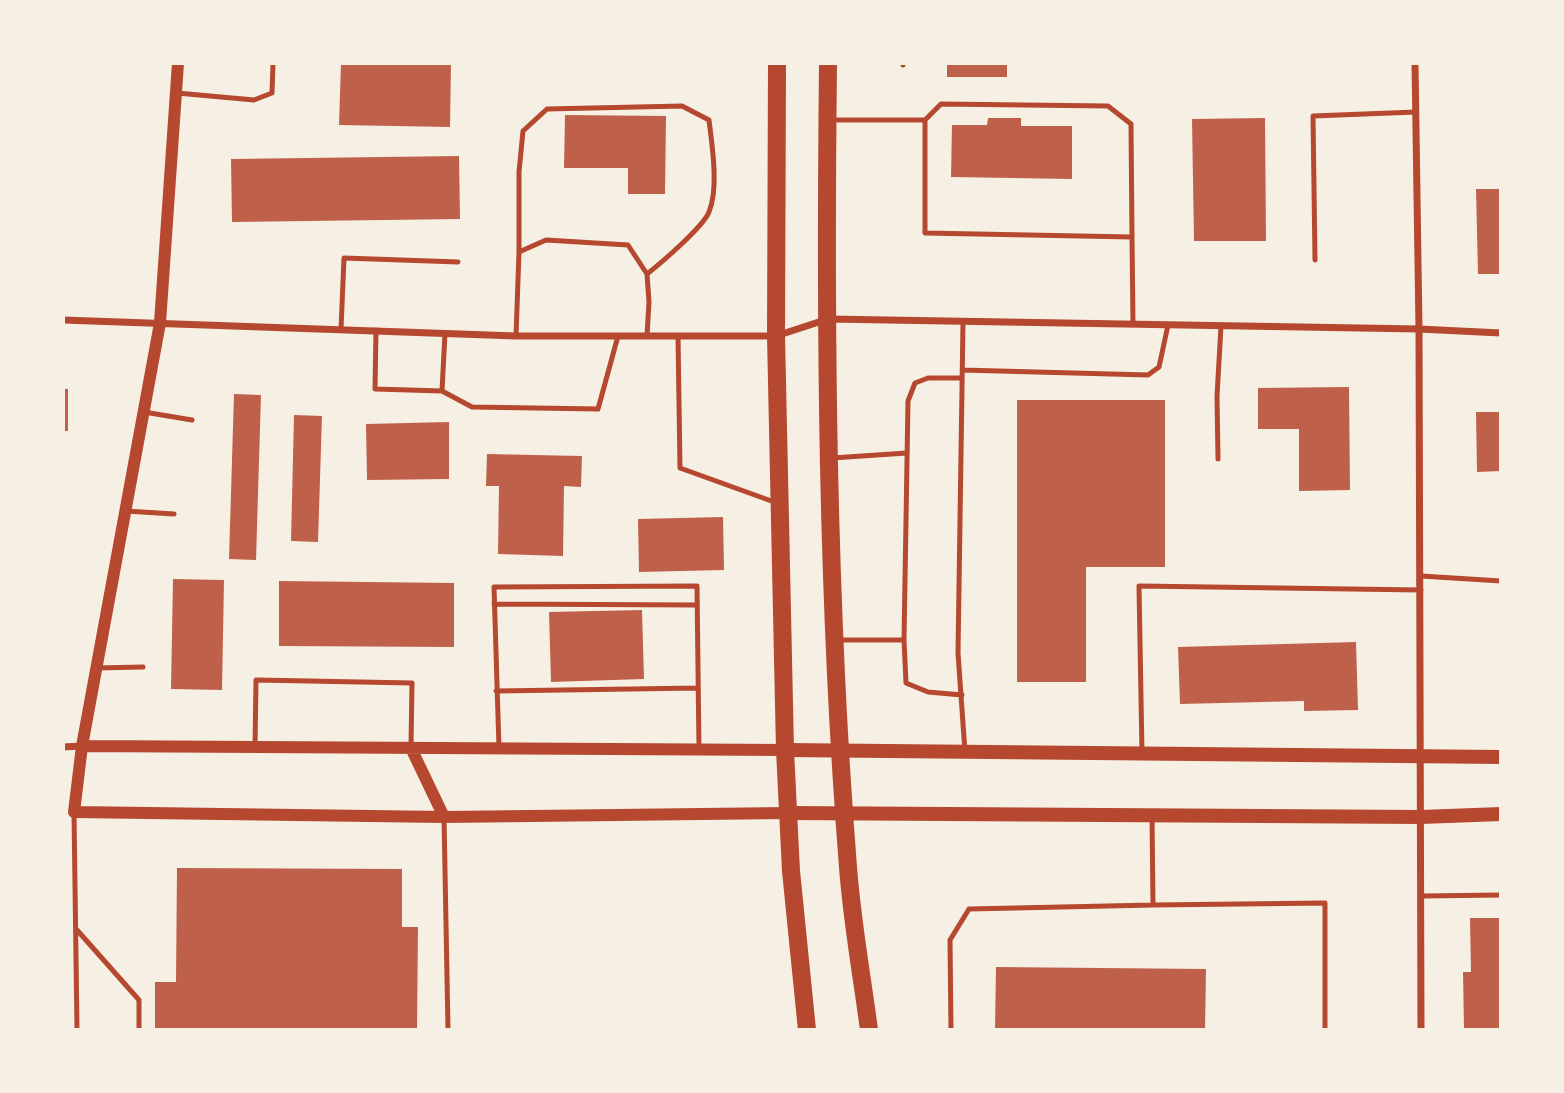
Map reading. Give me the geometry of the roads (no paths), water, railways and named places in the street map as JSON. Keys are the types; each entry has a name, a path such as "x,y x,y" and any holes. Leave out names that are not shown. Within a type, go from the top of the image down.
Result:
{"main road":[{"path":"777,63 776,336 785,750 807,1030"},
{"path":"828,63 829,458 840,751 848,870 869,1030"},
{"path":"785,750 1501,757"},
{"path":"788,813 1421,817 1501,814"}],"street":[{"path":"178,63 160,323 69,812 444,817 788,813"},
{"path":"1415,63 1421,576 1421,1030"},
{"path":"63,320 516,336 776,336 828,319 1419,329 1501,333"},
{"path":"63,747 785,750"},
{"path":"411,748 444,817"}],"lane":[{"path":"176,93 254,100 272,93 273,63"},
{"path":"827,120 925,120 941,104 1108,106 1131,124 1133,324"},
{"path":"516,336 519,172 523,131 547,109 682,106 709,120 714,176 708,213 668,258 647,274"},
{"path":"1315,260 1314,116 1416,112"},
{"path":"925,120 925,233 1132,237"},
{"path":"519,252 546,240 628,245 647,274 649,302 646,336"},
{"path":"341,329 344,258 458,262"},
{"path":"963,321 958,653 965,752"},
{"path":"962,370 1148,375 1159,367 1168,325"},
{"path":"1218,459 1217,396 1221,326"},
{"path":"376,330 375,389 442,391 472,407 598,408 618,336"},
{"path":"442,391 445,333"},
{"path":"678,336 680,468 779,503"},
{"path":"961,695 928,692 905,683 904,640 908,401 915,383 928,379 962,378"},
{"path":"144,412 192,420"},
{"path":"829,458 907,453"},
{"path":"126,511 174,514"},
{"path":"1421,576 1501,581"},
{"path":"499,748 494,587 697,586 699,750"},
{"path":"1142,754 1139,586 1421,590"},
{"path":"494,604 697,605"},
{"path":"836,640 904,640"},
{"path":"96,668 143,667"},
{"path":"255,747 256,680 412,683 411,748"},
{"path":"496,691 698,688"},
{"path":"69,812 77,930 77,1030"},
{"path":"1152,815 1153,905"},
{"path":"444,817 449,1030"},
{"path":"1422,896 1501,895"},
{"path":"951,1030 950,940 969,909 1325,903 1325,1030"},
{"path":"77,930 139,1000 139,1030"}]}
